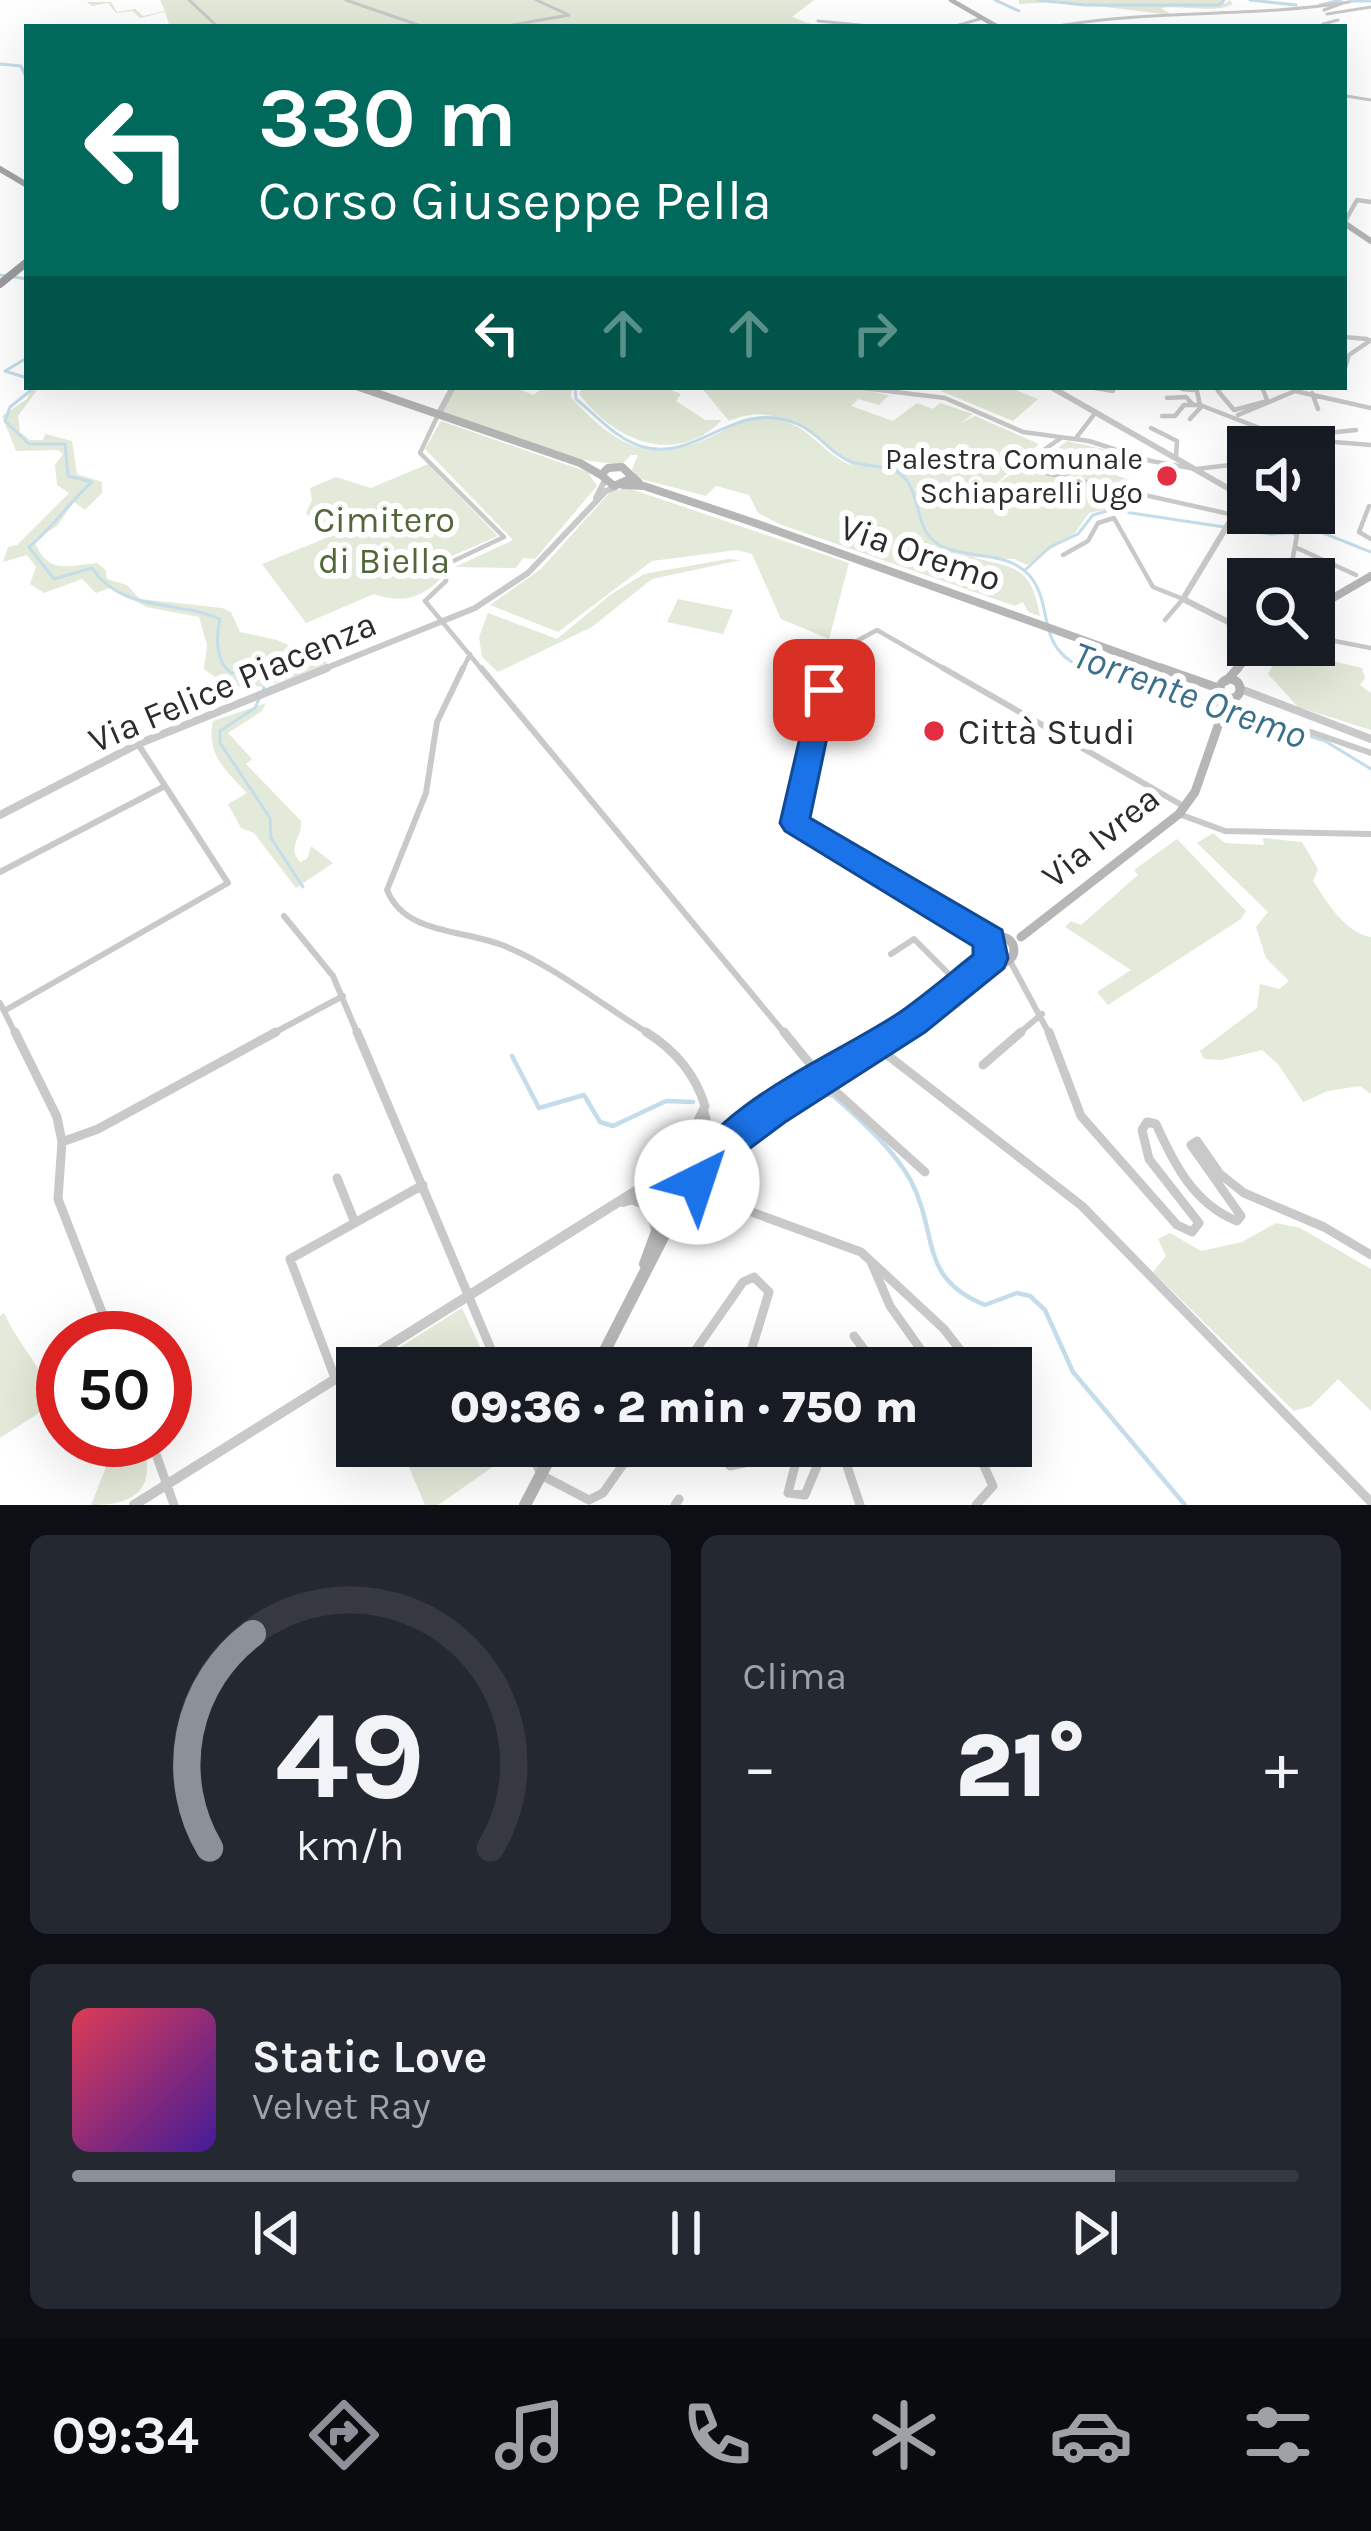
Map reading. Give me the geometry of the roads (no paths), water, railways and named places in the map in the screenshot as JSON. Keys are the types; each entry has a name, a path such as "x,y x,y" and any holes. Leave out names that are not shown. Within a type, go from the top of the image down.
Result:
{"main road":[{"path":"951,0 993,24"},
{"path":"367,390 604,475"},
{"name":"Via Oremo","path":"604,475 626,468 644,486 1179,671 1229,693"},
{"name":"Via Oremo","path":"604,475 621,485 644,486"},
{"path":"621,485 632,478"},
{"path":"1335,594 1371,576"},
{"name":"Via Ivrea","path":"1017,940 1182,810 1200,780 1241,666"},
{"path":"999,937 1017,940 1010,961 992,958 987,951 991,940 999,937"},
{"path":"681,1191 663,1174 877,1047 992,958"},
{"path":"639,1280 655,1232 681,1191 718,1150 772,1110"},
{"path":"606,1347 681,1191 682,1163"},
{"path":"525,1505 545,1467"}],"street":[{"path":"189,0 215,24"},
{"path":"346,0 415,24"},
{"path":"518,24 569,15 536,0"},
{"path":"1298,0 1309,12"},
{"path":"1323,11 1348,1 1371,12"},
{"path":"1065,24 1089,18 1195,17 1237,9 1363,7"},
{"path":"1323,11 1338,20 1325,24"},
{"path":"962,24 982,18"},
{"path":"1108,18 1125,24"},
{"path":"818,21 849,24"},
{"path":"1370,100 1371,92"},
{"path":"1347,221 1357,200 1371,202"},
{"path":"1347,362 1371,340"},
{"path":"451,390 419,448 504,537 448,564 446,581 425,601 824,1081 925,1172"},
{"path":"878,390 950,400 1032,434 1076,439 1196,469 1227,465"},
{"path":"918,395 920,390"},
{"path":"1056,390 1227,486"},
{"path":"1190,419 1198,405 1196,390"},
{"path":"1264,390 1270,401"},
{"path":"1270,401 1234,410 1219,392 1222,405 1232,414 1251,413 1292,390"},
{"path":"1298,390 1371,408"},
{"path":"1312,393 1318,409"},
{"path":"1198,405 1182,406 1174,416 1162,416 1168,400 1186,398 1256,425 1262,419 1251,413"},
{"path":"1210,424 1215,410"},
{"path":"1076,439 1096,412"},
{"path":"1151,428 1177,441 1176,457"},
{"path":"1335,438 1356,430"},
{"path":"1335,437 1371,446"},
{"path":"1061,438 1019,467 1227,520"},
{"name":"Via Felice Piacenza","path":"593,505 604,475"},
{"name":"Via Felice Piacenza","path":"0,815 138,744 475,608 528,573 593,505 621,485"},
{"path":"1369,506 1359,532 1371,539"},
{"path":"1063,555 1088,541 1098,523 1114,518 1153,587 1227,621"},
{"path":"1166,620 1227,526"},
{"path":"1294,558 1295,534"},
{"path":"1297,548 1356,575"},
{"path":"991,940 795,823 833,654 877,631 1226,832 1371,835"},
{"path":"1335,641 1371,648"},
{"path":"470,653 437,722 426,793 387,890 394,908 408,919 508,947 671,1048 690,1069 710,1130 727,1133"},
{"path":"1229,693 1370,738 1368,752 1311,732"},
{"path":"102,1311 58,1199 62,1142 53,1108 2,1007 228,883 138,744"},
{"path":"0,872 165,785"},
{"path":"284,916 333,976 491,1347"},
{"path":"891,953 914,939 960,985"},
{"path":"1010,961 1042,1014 1082,1115 1177,1225 1192,1232 1198,1223 1149,1159 1142,1130 1147,1122 1156,1124 1172,1162 1220,1215 1238,1221 1241,1216 1191,1144 1197,1142 1220,1174 1244,1193 1324,1227 1368,1255"},
{"path":"62,1142 98,1129 343,997"},
{"path":"983,1065 1042,1014"},
{"path":"877,1047 1082,1206 1371,1502"},
{"path":"682,1163 704,1108"},
{"path":"134,1505 663,1174"},
{"path":"337,1178 355,1223"},
{"path":"335,1378 290,1259 424,1184"},
{"path":"599,1212 628,1200 681,1191 861,1252 958,1347"},
{"path":"628,1200 650,1206 655,1232"},
{"path":"861,1252 879,1273 890,1306 919,1347"},
{"path":"698,1347 743,1282 754,1276 769,1292 752,1347"},
{"path":"854,1336 862,1347"},
{"path":"160,1467 174,1505"},
{"path":"538,1467 541,1475 589,1500 597,1499 621,1467"},
{"path":"795,1467 788,1493 805,1495 817,1467"},
{"path":"847,1467 860,1505"},
{"path":"976,1505 993,1486 984,1467"}],"waterway":[{"path":"995,0 1019,11"},
{"path":"1038,0 1085,5 1219,5 1224,0"},
{"path":"1250,0 1296,5"},
{"path":"1320,5 1341,0"},
{"path":"1351,1 1371,1"},
{"name":"Torrente Oremo","path":"0,64 21,66 24,73"},
{"path":"0,275 24,279"},
{"path":"24,360 5,371 24,377"},
{"path":"31,390 10,407 5,421 29,444 65,444 68,476 92,482 29,547 54,579 92,568 104,582 134,599 220,619 222,662 231,673 258,671 264,688 255,708 220,731 220,743 270,818 271,838 303,887"},
{"name":"Torrente Oremo","path":"575,390 576,399 616,433 643,447 683,446 737,423 777,418 807,429 845,459 898,473 910,486 933,541 954,551 1010,562 1029,575 1041,597 1054,643 1072,662 1107,677 1221,707"},
{"path":"1025,570 1050,547 1078,534 1093,515 1111,510 1271,534 1318,531 1371,552"},
{"name":"Torrente Oremo","path":"1230,711 1325,741 1371,769"},
{"path":"512,1056 539,1108 584,1095 600,1122 613,1126 666,1101 693,1102"},
{"path":"809,1101 823,1093 834,1096 895,1157 911,1181 933,1253 949,1282 985,1305 1017,1293 1030,1296 1045,1310 1073,1372 1185,1505"},
{"path":"729,1153 777,1119"}],"place":[{"name":"Palestra Comunale Schiaparelli Ugo","path":"1167,476"},
{"name":"Città Studi","path":"934,731"}],"park label":[{"name":"Cimitero di Biella","path":"384,540"}]}
